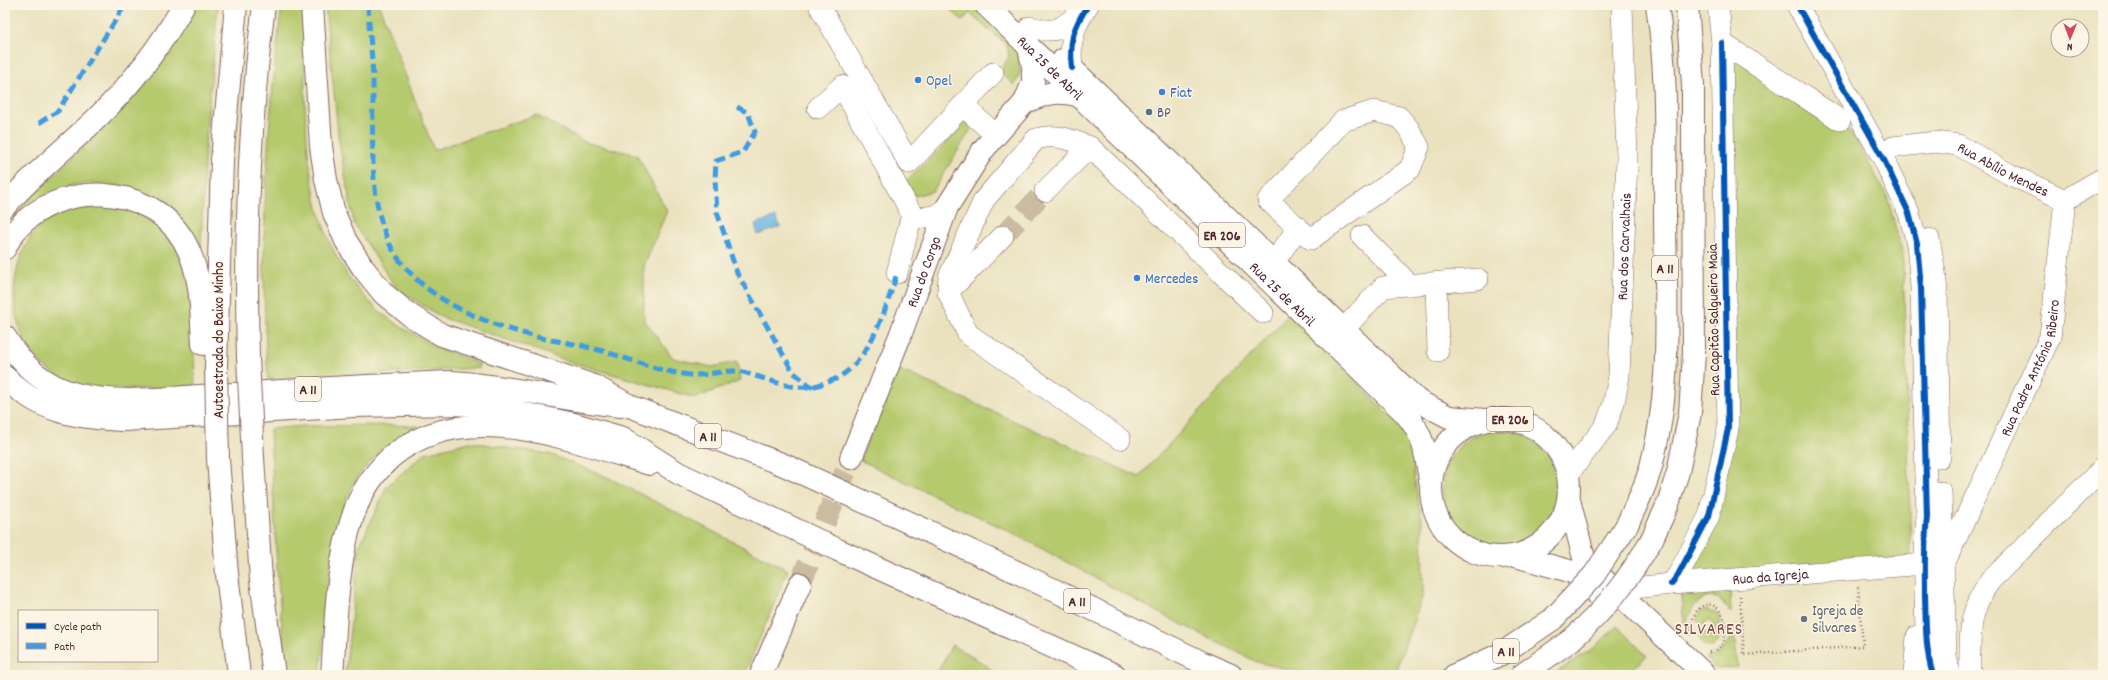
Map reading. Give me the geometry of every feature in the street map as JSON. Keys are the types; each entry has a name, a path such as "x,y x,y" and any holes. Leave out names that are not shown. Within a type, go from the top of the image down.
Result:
{"main road":[{"path":"5,206 131,82 151,58 184,5"},
{"name":"Autoestrada do Baixo Minho","path":"236,5 222,160 216,368 218,459 226,574 239,675"},
{"name":"Autoestrada do Baixo Minho","path":"264,5 250,162 246,276 248,358 261,580 274,675"},
{"name":"A 11","path":"312,5 321,146 326,180 334,213 346,241 363,268 384,294 411,316 442,335 594,386 632,407 784,465 1007,567 1201,662 1231,675"},
{"name":"Rua 25 de Abril","path":"986,5 1029,38 1072,68 1418,401 1449,417 1485,420"},
{"name":"Rua 25 de Abril","path":"1006,5 1029,38 1077,95 1414,423 1426,446 1430,481"},
{"name":"A 11","path":"1455,675 1501,654 1552,618 1594,574 1627,525 1643,492 1653,459 1663,398 1666,306 1665,108 1658,5"},
{"path":"1522,675 1571,640 1598,616 1635,568 1652,539 1668,504 1686,442 1692,384 1694,126 1687,5"},
{"name":"Rua do Corgo","path":"851,458 900,336 947,207 983,150 1025,102 1033,82 1034,66 1029,38"},
{"name":"Rua do Corgo","path":"1025,102 1046,94 1061,91 1077,95"},
{"path":"5,248 16,230 32,216 62,199 86,194 112,194 138,202 166,219 184,241 194,265 201,290 203,345 216,368"},
{"name":"A 11","path":"5,337 18,358 35,374 56,387 79,395 106,398 171,398 452,382 492,384 589,402 632,407"},
{"path":"5,377 27,396 47,408 71,416 94,419 124,420 354,406 452,404 488,406 574,424 623,438 678,473 838,550 1115,675"},
{"name":"ER 206","path":"1569,500 1563,520 1551,536 1534,549 1515,556 1493,557 1472,552 1454,540 1440,523 1432,503 1430,481 1436,460 1448,441 1465,428 1485,420 1507,418 1528,424 1547,436 1561,452 1569,473 1569,500 1585,562 1705,675"},
{"path":"332,675 342,568 353,516 363,491 380,468 399,450 422,436 452,428 505,426 538,432 678,473"},
{"name":"ER 206","path":"1515,556 1573,572 1685,675"},
{"path":"764,674 800,584"}],"street":[{"path":"822,5 820,7 908,163 993,73"},
{"name":"Rua dos Carvalhais","path":"1569,473 1606,425 1614,403 1619,376 1627,157 1622,5"},
{"name":"Rua Capitão Salgueiro Maia","path":"1671,584 1678,575 1709,516 1728,429 1722,43 1718,5"},
{"path":"1797,5 1884,158 1909,213 1917,244 1921,287 1927,509 1946,656 1950,675"},
{"path":"1814,5 1911,180 1924,213 1935,272 1934,565 1926,607 1929,663 1933,675"},
{"path":"1029,38 1045,31 1062,29 1087,6"},
{"path":"1072,68 1070,48 1071,35 1087,6"},
{"path":"1722,43 1840,120"},
{"path":"818,108 842,86 914,218"},
{"path":"963,106 1024,153"},
{"path":"1374,111 1399,117 1409,129 1419,147 1410,169 1311,239 1298,228 1268,200 1343,121 1374,111"},
{"path":"1120,439 968,334 948,292 949,277 984,200 1036,139 1047,136 1062,137 1090,146 1263,313"},
{"name":"Rua Abílio Mendes","path":"1893,147 1935,142 1958,145 2009,174 2065,200"},
{"path":"1045,191 1090,146"},
{"path":"2065,200 2103,178"},
{"name":"Rua Padre António Ribeiro","path":"1934,565 2050,337 2065,200"},
{"path":"914,218 937,215 947,207"},
{"path":"898,273 907,231 914,218"},
{"path":"1274,262 1298,228"},
{"path":"948,292 1003,236"},
{"path":"1362,236 1410,285"},
{"path":"1344,330 1383,287 1478,279"},
{"path":"1436,283 1438,352"},
{"path":"1970,675 1970,636 1973,611 1981,593 1990,581 2103,468"},
{"name":"Rua da Igreja","path":"1615,590 1671,584 1934,565"},
{"path":"1914,675 1918,615 1926,607"}],"path":[{"path":"1739,593 1744,655 1863,646 1858,584"},
{"path":"1694,642 1689,631 1692,617 1696,610 1701,606 1710,605 1717,607 1724,616 1726,626 1724,643 1714,652 1706,652"},
{"path":"1726,626 1742,625"}],"green space":[{"path":"193,5 218,5 205,147 201,247 189,227 174,210 150,195 120,186 89,183 75,185 50,195 17,220 13,217 138,92 170,49"},
{"path":"282,5 305,5 306,126 310,167 318,207 331,245 350,279 378,310 389,319 413,334 479,364 479,368 268,380 265,333 264,239 268,146 276,52"},
{"path":"325,5 379,5 434,150 536,115 585,142 637,155 667,211 644,266 644,320 673,358 712,367 737,362 740,381 695,398 571,362 441,317 396,288 354,224 339,142"},
{"path":"946,5 973,5 991,21 1009,41 1016,52 1020,63 1019,74 1014,85 1000,71 1009,57 1007,45 969,13 963,21"},
{"path":"1736,59 1778,83 1853,135 1887,196 1903,255 1911,558 1688,574 1717,520 1728,66"},
{"path":"960,118 973,126 933,191 914,196 905,182 961,129 953,120"},
{"path":"81,204 111,204 129,209 155,224 170,238 179,253 185,270 189,289 192,309 195,386 126,389 75,383 59,377 40,362 26,343 17,320 14,296 17,272 24,249 37,229 55,212"},
{"path":"1289,314 1405,431 1414,454 1414,478 1422,519 1423,595 1394,675 1313,675 1257,662 1165,616 1015,534 860,460 898,369 1139,477"},
{"path":"303,426 419,426 375,457 362,471 351,490 342,513 330,568 320,675 286,675 277,568 270,429"},
{"path":"1500,430 1522,434 1541,447 1554,466 1558,488 1554,510 1541,529 1522,542 1500,546 1478,542 1459,529 1446,510 1442,488 1446,466 1459,447 1478,434"},
{"path":"470,442 549,454 607,477 788,570 748,666 742,675 345,675 359,547 387,486 425,453"},
{"path":"1730,588 1731,613 1720,599 1714,597 1703,599 1694,607 1687,623 1684,623 1680,591"},
{"path":"1707,609 1717,614 1721,628 1720,636 1716,644 1712,647 1704,645 1699,638 1700,632 1703,630 1706,635 1712,634 1714,625 1709,619 1703,626 1696,620 1701,611"},
{"path":"1617,626 1647,656 1624,675 1552,675 1595,647"},
{"path":"1734,634 1738,667 1716,669 1705,658 1715,656 1722,651 1731,635"},
{"path":"952,645 986,665 995,675 936,675"}],"water":[{"path":"776,217 780,227 758,235 755,224"}],"tunnel":[{"path":"1003,236 1045,191"},
{"path":"800,584 851,458"}],"marked path":[{"path":"39,123 58,111 125,5"},
{"path":"368,5 373,78 374,171 380,218 387,239 398,258 410,273 441,298 458,308 514,331 540,338 600,350 652,367 678,373 703,375 726,371 738,371 778,383 796,387 804,387 823,384 833,380 846,372 857,361 875,334 888,302 897,273"},
{"path":"737,107 748,113 755,132 743,152 716,161 715,180 717,212 737,273 793,372 813,388"}],"cycle path":[{"path":"1072,68 1071,50 1073,35 1088,5"},
{"path":"1797,5 1883,158 1909,213 1917,244 1921,287 1927,517 1925,537 1926,626 1927,646 1933,675"},
{"path":"1671,584 1678,575 1709,516 1728,429 1722,43"}],"place":[{"name":"Opel","path":"918,80"},
{"name":"Fiat","path":"1162,92"},
{"name":"BP","path":"1149,112"},
{"name":"Mercedes","path":"1137,278"},
{"name":"Igreja de Silvares","path":"1804,619"}],"district":[{"name":"SILVARES","path":"1709,628"}]}
